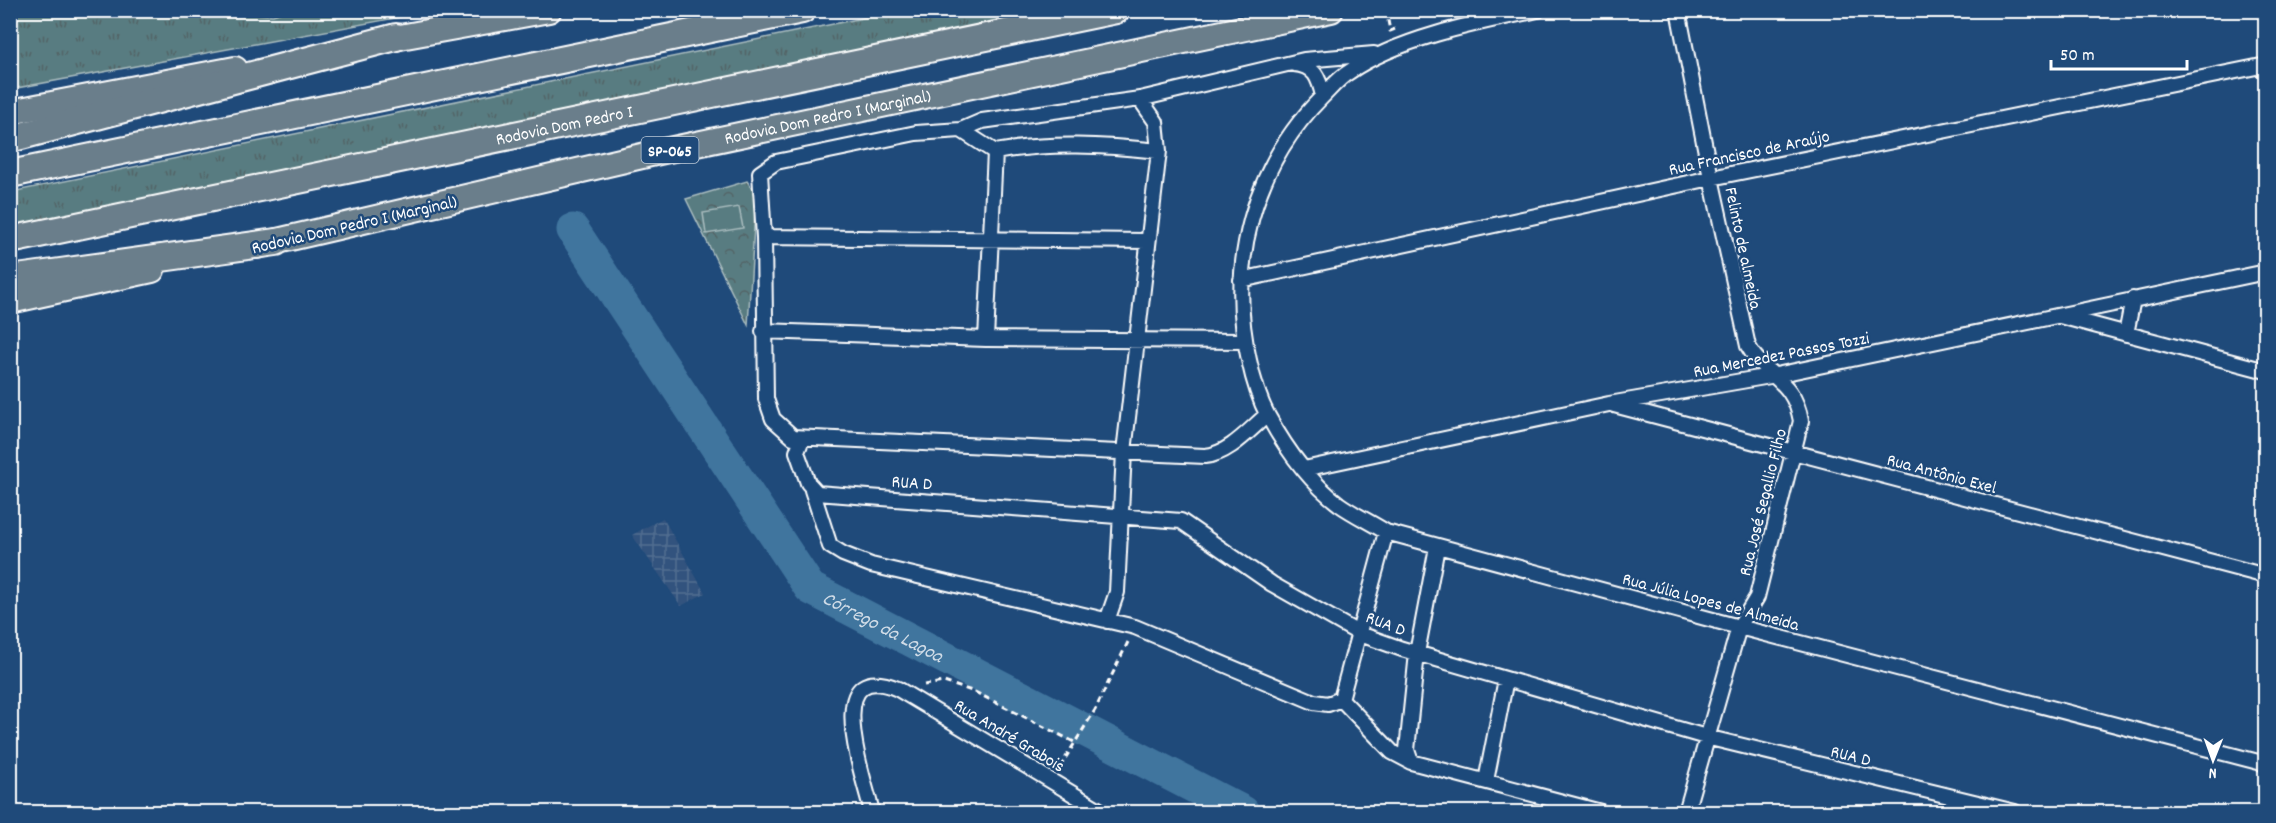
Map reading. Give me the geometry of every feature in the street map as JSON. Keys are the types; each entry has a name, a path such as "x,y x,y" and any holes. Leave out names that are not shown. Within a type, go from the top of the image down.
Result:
{"highway":[{"path":"10,112 549,10"},
{"path":"10,174 802,10"},
{"name":"Rodovia Dom Pedro I","path":"10,240 1116,10"},
{"name":"Rodovia Dom Pedro I (Marginal)","path":"10,301 276,242 659,152 1331,10"},
{"path":"10,139 396,38"},
{"path":"10,279 276,242"}],"street":[{"path":"1267,415 1216,455 793,437 773,419 766,399 763,331 764,237 760,173 765,167 776,162 916,133 961,130 982,121 1140,99 1289,63 1378,54 1483,21 1538,10"},
{"name":"Felinto de almeida","path":"1678,10 1711,178 1748,346 1758,361 1776,375"},
{"name":"Rua Júlia Lopes de Almeida","path":"1378,54 1347,73 1323,96 1288,137 1270,169 1247,230 1241,280 1245,341 1253,380 1267,415 1304,469 1338,503 1386,532 1437,547 2265,764"},
{"path":"1289,63 1311,69 1317,76 1323,96"},
{"name":"Rua Francisco de Araújo","path":"1241,280 1711,178 2265,65"},
{"path":"1107,621 1116,592 1124,452 1159,151 1156,123 1140,99"},
{"path":"961,130 994,152 1020,147 1103,145 1159,151"},
{"path":"986,339 994,152"},
{"path":"764,237 990,241 1147,240"},
{"name":"Rua Mercedez Passos Tozzi","path":"1304,469 1609,404 1776,375 2265,272"},
{"path":"2126,334 2133,299"},
{"path":"2055,315 2265,371"},
{"path":"763,331 986,339 1137,342 1245,341"},
{"name":"Rua José Segallio Filho","path":"1686,813 1739,627 1757,597 1801,421 1799,410 1789,388 1776,375"},
{"name":"Rua Antônio Exel","path":"1609,404 2265,576"},
{"path":"802,439 797,452 830,546 843,554 871,565 1136,627 1314,702 1328,704 1341,699"},
{"name":"RUA D","path":"812,490 817,493 1181,521 1272,585 1360,634 1417,653 1706,737 2015,813"},
{"path":"1341,699 1386,532"},
{"path":"1411,762 1407,750 1417,653 1437,547"},
{"path":"1486,782 1506,679"},
{"name":"Rua André Grabois","path":"872,813 851,717 853,699 858,689 869,683 882,683 898,689 1102,812"},
{"path":"1341,699 1392,752 1411,762 1601,813"}],"path":[{"path":"1386,10 1390,31"},
{"path":"1050,780 1095,710 1136,627"},
{"path":"898,689 944,682 975,692 1077,741"}],"shaded area":[{"path":"663,518 705,593 681,606 632,535"}],"green space":[{"path":"251,10 254,14 273,15 288,10 401,10 401,17 11,89 11,11"},
{"path":"897,11 1054,11 11,226 11,192"},
{"path":"747,181 756,194 748,325 686,199"},
{"path":"739,207 743,228 706,234 703,213"}],"waterway":[{"name":"Córrego da Lagoa","path":"573,230 810,588 1243,812"}]}
